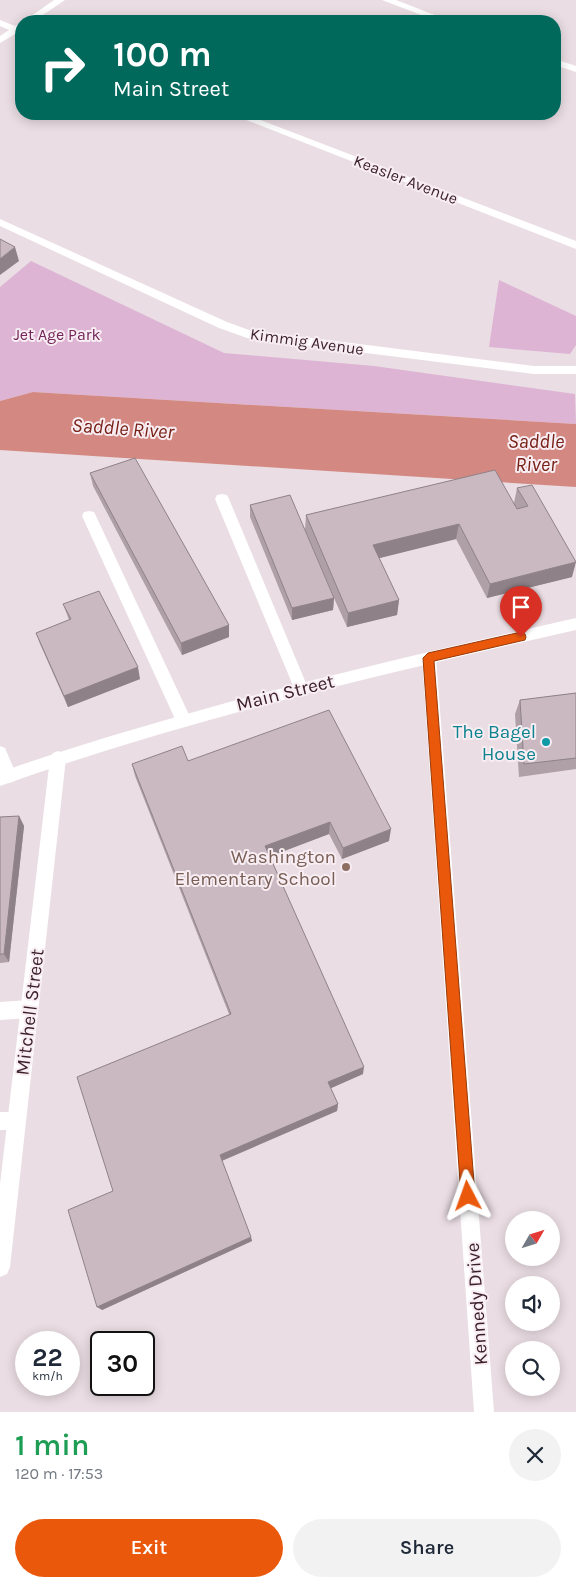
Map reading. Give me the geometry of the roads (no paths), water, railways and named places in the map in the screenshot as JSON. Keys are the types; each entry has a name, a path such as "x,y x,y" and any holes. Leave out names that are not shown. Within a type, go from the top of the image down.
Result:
{"street":[{"path":"37,15 60,0"},
{"path":"386,0 428,15"},
{"path":"0,23 15,28"},
{"path":"0,40 15,32"},
{"path":"561,63 574,65"},
{"name":"Keasler Avenue","path":"252,120 576,245"},
{"name":"Kimmig Avenue","path":"0,222 223,325 247,334 534,370 576,370"},
{"path":"222,499 301,688"},
{"path":"90,516 183,719"},
{"name":"Main Street","path":"4,778 58,758 183,719 301,688 576,624"},
{"name":"Kennedy Drive","path":"428,658 484,1412"},
{"path":"0,752 4,778"},
{"name":"Mitchell Street","path":"0,1267 8,1121 30,1009 58,758"},
{"path":"0,1011 30,1009"}],"water":[{"name":"Saddle River","path":"33,392 576,424 576,487 0,450 0,401"}],"place":[{"name":"The Bagel House","path":"546,742"},
{"name":"Washington Elementary School","path":"346,867"}],"park label":[{"name":"Jet Age Park","path":"57,334"}]}
